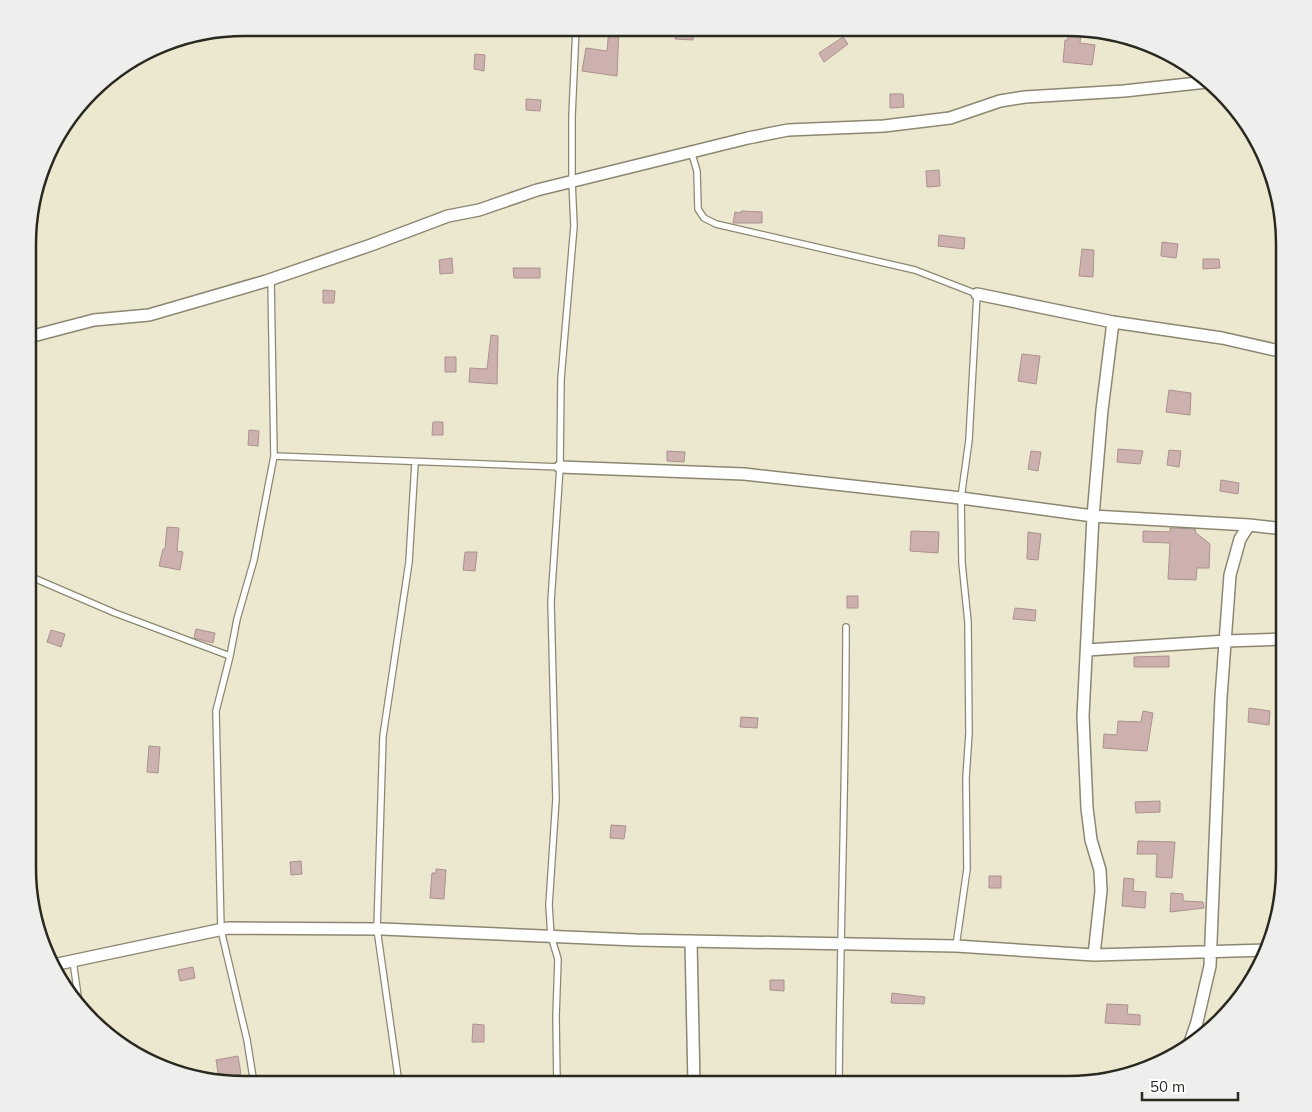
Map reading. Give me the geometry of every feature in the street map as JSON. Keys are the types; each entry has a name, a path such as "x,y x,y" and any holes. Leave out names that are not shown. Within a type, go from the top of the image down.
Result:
{"street":[{"path":"36,335 94,320 149,315 272,279 371,245 428,222 479,210 529,192 691,151 788,130 884,126 950,118 1000,101 1025,97 1124,91 1199,83"},
{"path":"978,294 1113,322 1222,338 1276,350"},
{"path":"1094,955 1101,891 1100,870 1090,840 1083,716 1093,516 1102,410 1113,322"},
{"path":"560,467 744,474 961,498 1093,516 1276,528"},
{"path":"1192,1034 1210,966 1221,697 1230,575 1240,539 1249,525"},
{"path":"1087,650 1276,639"},
{"path":"60,963 221,930 377,929 691,941 840,942 956,946 1094,955 1258,950"},
{"path":"691,941 694,1076"}],"lane":[{"path":"557,1076 558,959 551,936 549,905 556,799 551,602 560,467 561,379 574,226 572,181 576,36"},
{"path":"691,151 697,171 698,209 704,218 716,224 915,270 978,294 969,440 961,498 962,563 968,622 969,733 965,797 967,869 956,946"},
{"path":"253,1076 247,1040 221,930 216,710 230,656 236,619 256,552 274,456 272,279"},
{"path":"274,456 415,463 560,467"},
{"path":"398,1076 377,929 382,736 410,562 415,463"},
{"path":"36,579 115,613 230,656"},
{"path":"840,1076 840,942 847,748 846,627"},
{"path":"73,961 77,992"}],"building":[{"path":"608,36 619,36 617,76 582,71 586,48 607,51"},
{"path":"675,36 693,36 693,40 675,39"},
{"path":"1068,36 1081,37 1080,43 1095,45 1092,65 1063,62 1065,40 1068,40"},
{"path":"843,37 848,44 824,62 819,53"},
{"path":"475,54 485,55 484,71 474,69"},
{"path":"890,94 903,94 904,107 890,108"},
{"path":"526,99 541,100 540,111 526,110"},
{"path":"939,170 940,186 927,187 926,171"},
{"path":"741,211 762,212 762,223 733,223 735,212 741,213"},
{"path":"939,235 965,238 964,249 938,246"},
{"path":"1162,242 1178,244 1176,258 1161,256"},
{"path":"1082,249 1094,250 1093,277 1079,276"},
{"path":"452,258 453,273 440,274 439,260"},
{"path":"1203,259 1219,259 1220,268 1203,269"},
{"path":"513,268 540,268 540,278 514,278"},
{"path":"323,290 335,291 334,303 323,303"},
{"path":"491,335 498,336 497,384 469,382 470,368 487,369"},
{"path":"1022,354 1040,356 1036,384 1018,381"},
{"path":"445,357 456,357 456,372 445,372"},
{"path":"1169,390 1191,393 1190,415 1166,412"},
{"path":"433,422 443,422 443,435 432,435"},
{"path":"249,430 259,431 258,446 248,445"},
{"path":"1118,449 1143,451 1140,464 1117,462"},
{"path":"1169,450 1181,451 1179,467 1167,465"},
{"path":"667,451 685,452 684,462 667,461"},
{"path":"1031,451 1041,452 1038,471 1028,469"},
{"path":"1221,480 1239,483 1238,494 1220,491"},
{"path":"167,527 179,528 177,551 183,552 180,570 159,566 163,549 165,549"},
{"path":"1170,528 1195,529 1196,533 1210,544 1209,568 1197,568 1196,580 1168,579 1170,543 1143,542 1143,531 1170,532"},
{"path":"911,531 939,532 938,553 910,551"},
{"path":"1028,532 1041,534 1038,560 1027,559"},
{"path":"465,552 477,552 475,571 463,570"},
{"path":"847,596 858,596 858,608 847,608"},
{"path":"1015,608 1036,610 1035,621 1013,619"},
{"path":"196,629 215,633 213,643 194,638"},
{"path":"51,630 65,634 61,647 47,642"},
{"path":"1169,656 1169,667 1134,667 1134,657"},
{"path":"1249,708 1270,711 1269,725 1248,722"},
{"path":"1143,711 1153,713 1147,751 1103,748 1104,734 1117,735 1118,721 1141,722"},
{"path":"741,717 758,718 757,728 740,727"},
{"path":"149,746 160,747 158,773 147,772"},
{"path":"1160,801 1160,812 1136,813 1135,802"},
{"path":"611,825 626,826 624,839 610,838"},
{"path":"1138,841 1175,842 1172,878 1156,877 1157,854 1137,854"},
{"path":"301,861 302,874 291,875 290,862"},
{"path":"436,869 446,870 444,899 430,898 432,873 436,873"},
{"path":"989,876 1001,876 1001,888 989,888"},
{"path":"1124,878 1134,879 1133,891 1146,892 1145,908 1122,906"},
{"path":"1171,893 1183,894 1183,901 1203,902 1204,908 1170,912"},
{"path":"193,967 195,978 180,981 178,970"},
{"path":"770,980 784,980 784,991 770,990"},
{"path":"892,993 925,997 924,1004 891,1003"},
{"path":"1107,1004 1128,1005 1127,1014 1140,1015 1140,1025 1105,1023"},
{"path":"473,1024 484,1025 484,1042 472,1042"},
{"path":"238,1056 241,1074 218,1074 216,1060"}]}
